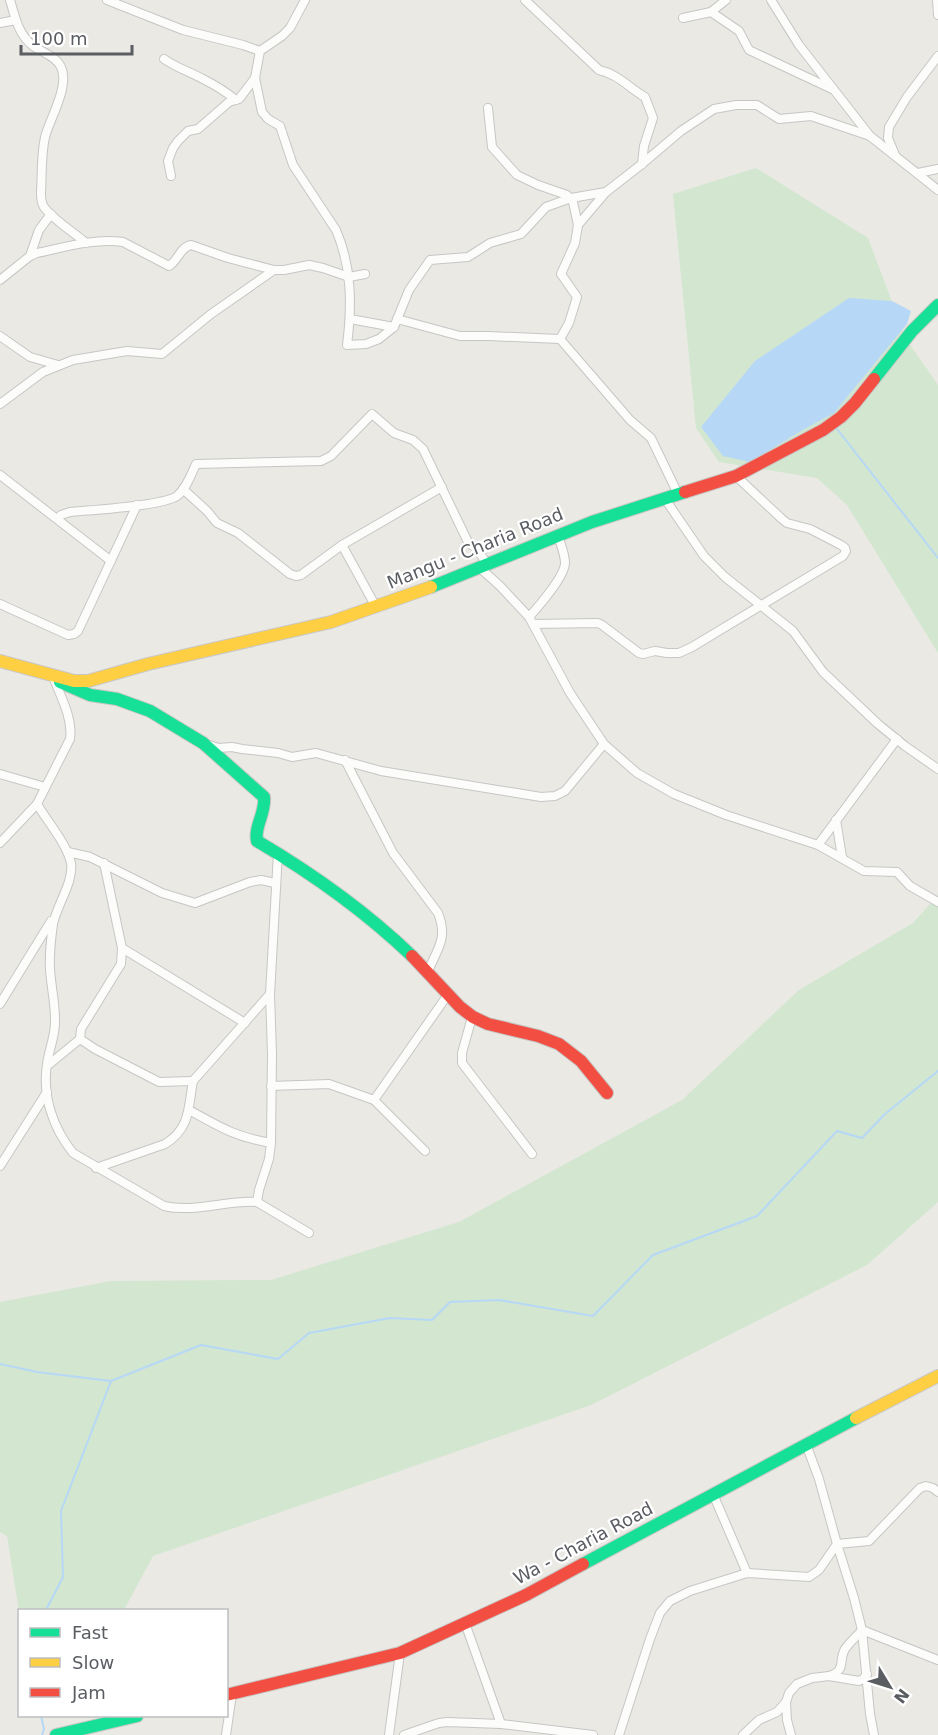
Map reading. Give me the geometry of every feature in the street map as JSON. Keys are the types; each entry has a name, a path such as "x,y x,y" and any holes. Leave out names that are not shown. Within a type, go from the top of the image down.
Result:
{"street":[{"path":"10,0 24,37 32,45 57,60 63,71 60,95 44,145 41,193 44,207 86,243"},
{"path":"107,0 183,30 260,51"},
{"path":"305,0 290,28 260,51 255,78 262,112 268,119 280,126 293,165 336,230 349,277 350,319 347,345 372,342 384,336 396,323 409,290 430,260 468,257 490,243 521,234 546,207 571,198 606,192"},
{"path":"525,0 599,70 624,81 634,91 645,97 652,118 644,146 642,164"},
{"path":"683,18 711,12 726,0"},
{"path":"771,0 799,45 870,136 938,190"},
{"path":"937,0 938,15"},
{"path":"711,12 739,31 749,50 836,90"},
{"path":"0,23 16,20"},
{"path":"895,156 888,138 889,127 907,97 938,56"},
{"path":"164,60 213,84 236,100"},
{"path":"171,176 168,161 178,141 188,131 198,129 229,102 239,99 255,78"},
{"path":"578,225 606,192 681,131 714,109 736,105 757,105 779,119 811,116 870,136"},
{"path":"488,108 492,147 517,175 571,198 578,225 575,243 561,274 576,297 569,323 560,339"},
{"path":"918,173 938,169"},
{"path":"30,256 39,231 51,214"},
{"path":"0,280 37,253 86,243 123,242 169,266 173,264 184,247 191,244 228,258 274,270 309,266 349,277 365,274"},
{"path":"0,404 43,372 73,360 127,351 162,354 212,314 274,270"},
{"name":"Mangu - Charia Road","path":"0,661 49,676 88,681 148,664 331,621 376,607 592,522 736,476 823,430 841,417 855,403 912,331 938,305"},
{"path":"350,319 396,323 460,336 560,339 630,420 651,438 678,494"},
{"path":"0,336 30,357 58,365"},
{"path":"58,519 61,515 70,512 169,500 183,489 196,464 321,461 331,456 372,414 394,433 420,445 468,542 477,549 483,566 531,621 570,693 604,744 637,772 674,794 771,831 818,845 864,871 897,872 910,886 938,902"},
{"path":"0,475 111,561"},
{"path":"531,621 598,624 639,653 655,651 679,653 843,556 846,552 841,545 810,529 787,523 736,476"},
{"path":"183,489 207,511 216,524 238,533 290,574 296,576 301,575 342,545 442,487"},
{"path":"665,499 704,556 724,577 793,631 823,672 849,698 897,739 938,769"},
{"path":"0,604 68,636 74,634 78,631 137,505"},
{"path":"531,621 565,564 558,535"},
{"path":"342,545 376,607"},
{"path":"49,676 90,695 134,704 203,743 264,798 266,803 255,837 257,841 324,883 356,907 428,971 472,1017 483,1023 519,1031 570,1050 607,1094"},
{"path":"0,843 37,804 70,740 70,723 49,676"},
{"path":"818,845 897,739"},
{"path":"203,743 219,748 232,747 292,757 316,753 381,771 541,797 555,796 566,791 604,744"},
{"path":"345,760 393,853 438,913 443,936 428,971"},
{"path":"0,774 45,787"},
{"path":"37,804 68,852 71,872 55,915 50,945 50,970 56,1023 47,1066 47,1092 50,1110 64,1142 73,1153 164,1206 181,1209 257,1202 309,1233"},
{"path":"836,820 842,857"},
{"path":"68,852 90,857 162,892 195,903 250,882 261,880 275,883"},
{"path":"257,1202 269,1159 270,1143 270,994 278,853"},
{"path":"47,1066 80,1039 81,1029 121,964 122,948 104,863"},
{"path":"0,1004 55,915"},
{"path":"122,948 245,1023"},
{"path":"374,1100 449,993"},
{"path":"96,1167 165,1144 175,1138 182,1129 189,1110 193,1080 270,994"},
{"path":"472,1017 462,1053 462,1063 532,1154"},
{"path":"80,1039 159,1082 193,1080"},
{"path":"271,1086 329,1084 374,1100 425,1151"},
{"path":"0,1166 47,1092"},
{"path":"189,1110 229,1132 270,1143"},
{"name":"Wa - Charia Road","path":"229,1695 400,1653 526,1595 806,1444 938,1376"},
{"path":"806,1444 819,1479 862,1630 874,1735"},
{"path":"619,1735 660,1613 670,1601 690,1591 747,1573 809,1577 819,1570 837,1544 869,1541 920,1488 926,1486 938,1492"},
{"path":"713,1494 747,1573"},
{"path":"465,1623 501,1724"},
{"path":"862,1630 938,1660"},
{"path":"791,1735 786,1702 789,1693 797,1684 812,1678 837,1673 845,1649 862,1630"},
{"path":"389,1735 400,1653"},
{"path":"829,1676 859,1680 867,1674"},
{"path":"742,1735 759,1720 777,1712 786,1702"},
{"path":"56,1735 133,1717"},
{"path":"226,1735 227,1717"},
{"path":"404,1735 447,1722 501,1724 592,1735"}],"green space":[{"path":"756,168 868,238 906,339 938,385 938,653 847,505 817,478 719,462 696,428 673,194"},
{"path":"938,895 938,1202 867,1265 591,1405 153,1556 125,1609 19,1609 7,1536 0,1532 0,1302 111,1281 271,1280 459,1222 682,1100 799,990 913,923"}],"water":[{"path":"849,298 892,301 911,311 907,324 834,413 750,462 723,456 701,427 755,361"}],"waterway":[{"path":"837,429 938,558"},
{"path":"0,1364 37,1372 111,1381 201,1345 278,1359 309,1333 390,1318 432,1320 450,1302 499,1300 593,1316 653,1255 757,1216 837,1131 862,1138 885,1114 938,1071"},
{"path":"47,1609 63,1577 61,1511 111,1381"},
{"path":"41,1717 44,1729 42,1735"}],"traffic: fast":[{"path":"874,379 912,331 938,305"},
{"path":"431,587 592,522 685,492"},
{"path":"60,682 90,695 117,699 150,711 203,743 264,797 257,841 338,894 412,956"},
{"path":"583,1564 856,1418"},
{"path":"56,1735 133,1717"}],"traffic: slow":[{"path":"0,661 74,681 88,681 148,664 331,622 431,587"},
{"path":"856,1418 938,1376"}],"traffic: jam":[{"path":"685,492 736,476 823,430 841,417 874,379"},
{"path":"412,956 460,1007 473,1017 488,1024 538,1036 559,1044 581,1061 607,1093"},
{"path":"228,1695 400,1653 526,1595 583,1564"}]}
